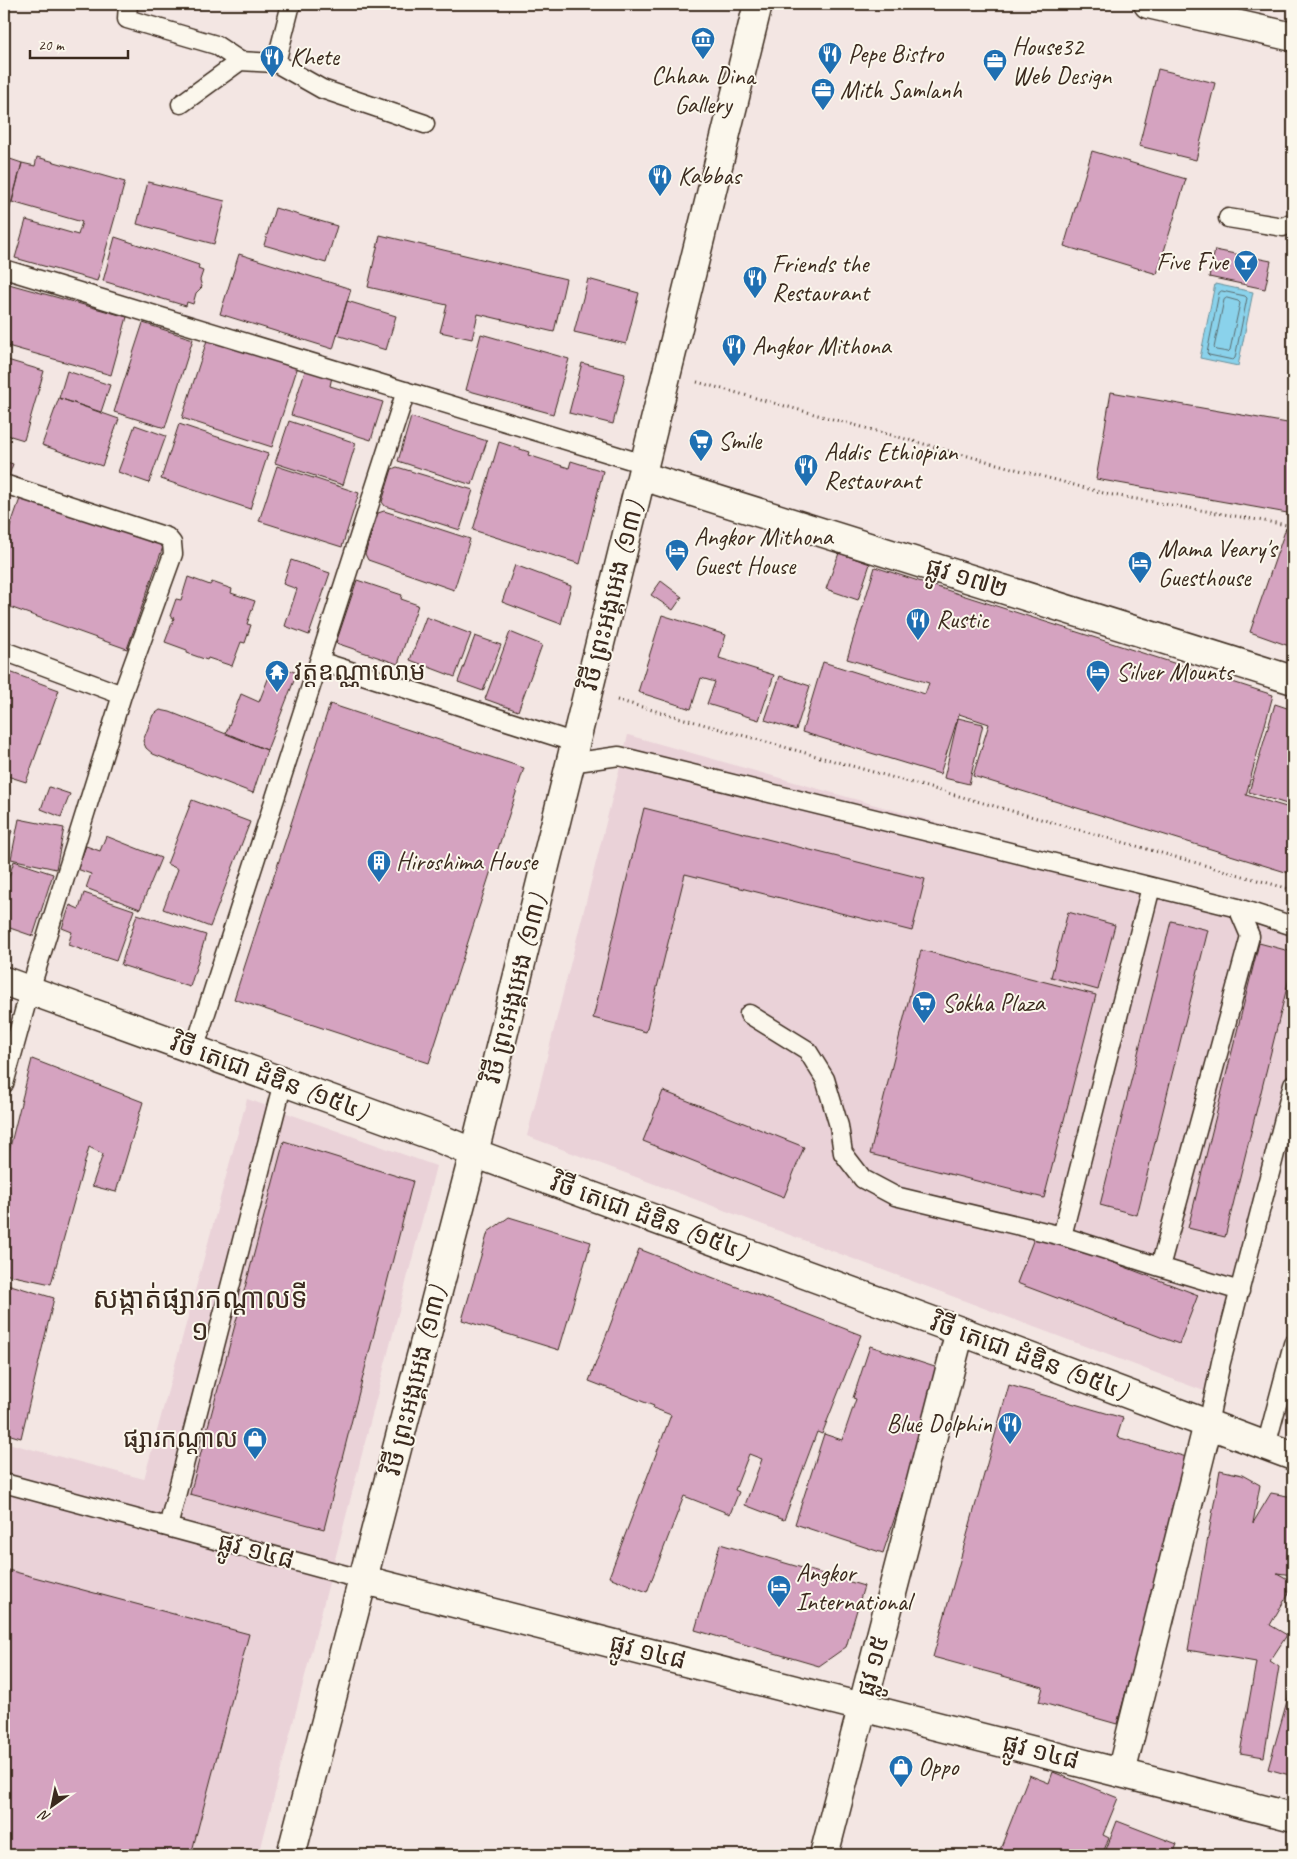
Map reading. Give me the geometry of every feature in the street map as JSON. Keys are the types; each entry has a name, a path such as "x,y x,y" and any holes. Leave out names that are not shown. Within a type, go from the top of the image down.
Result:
{"street":[{"name":"វិថី ព្រះអង្គអេង (១៣)","path":"291,1855 474,1153 758,4"},
{"path":"1148,4 1293,37"},
{"name":"ផ្លូវ ១៧២","path":"643,470 1293,680"},
{"name":"វិថី តេជោ ដំឌិន (១៥៤)","path":"4,981 436,1137 474,1153 1293,1456"},
{"name":"ផ្លូវ ១៥","path":"824,1855 960,1332"},
{"path":"1121,1773 1208,1424"},
{"name":"ផ្លូវ ១៤៨","path":"364,1580 1293,1817"}],"lane":[{"path":"128,4 127,19 216,45 240,62 276,63 322,89 425,124"},
{"path":"276,63 291,4"},
{"path":"182,104 240,62"},
{"path":"1228,218 1283,227 1293,222"},
{"path":"4,269 406,392 643,470"},
{"path":"194,1050 406,392"},
{"path":"4,484 167,537 172,543 173,554 122,695 30,990 4,1084"},
{"path":"4,651 122,695"},
{"path":"319,662 573,753 618,756 1238,908 1293,926"},
{"path":"1062,1236 1151,887"},
{"path":"1160,1266 1250,936 1238,908"},
{"path":"749,1014 807,1050 826,1079 839,1126 843,1153 863,1179 895,1196 1062,1236 1240,1290"},
{"path":"168,1527 283,1082"},
{"path":"1208,1424 1293,1084"},
{"path":"1266,1446 1293,1344"},
{"name":"ផ្លូវ ១៤៨","path":"4,1484 364,1580"}],"path":[{"path":"667,374 1107,494 1293,526"},
{"path":"588,692 1293,890"}],"shaded area":[{"name":"Sokha Plaza","path":"628,735 1293,923 1293,1126 1220,1397 527,1136"},
{"name":"ផ្សារកណ្ដាល","path":"247,1099 436,1166 259,1855 4,1855 4,1442 144,1479"}],"water":[{"path":"1215,284 1253,292 1238,366 1200,358"}],"building":[{"path":"1158,69 1215,83 1196,160 1139,146"},
{"path":"1092,151 1186,179 1157,274 1064,246"},
{"path":"4,157 22,163 4,230"},
{"path":"37,157 125,182 97,281 15,258 26,220 78,235 82,222 12,202 22,163 35,166"},
{"path":"148,182 225,201 214,244 137,224"},
{"path":"275,208 337,226 326,263 264,245"},
{"path":"380,235 566,279 554,332 478,314 472,339 440,332 447,305 368,287"},
{"path":"115,237 199,265 198,269 203,271 200,280 202,287 196,293 193,304 187,302 186,306 103,281"},
{"path":"1215,250 1271,261 1265,289 1209,277"},
{"path":"239,254 351,289 333,349 220,314"},
{"path":"588,279 639,293 626,344 574,332"},
{"path":"9,284 127,317 111,375 4,345 4,306"},
{"path":"347,301 396,316 386,350 337,335"},
{"path":"143,323 193,339 165,428 114,412"},
{"path":"481,334 569,359 553,414 466,390"},
{"path":"208,337 298,366 272,447 182,418"},
{"path":"4,359 44,371 24,440 4,434"},
{"path":"582,363 625,374 613,424 569,413"},
{"path":"306,368 332,377 330,386 383,402 371,440 291,415"},
{"path":"67,371 110,385 101,412 59,398"},
{"path":"1111,392 1293,424 1293,514 1096,479"},
{"path":"59,398 119,419 102,466 42,445"},
{"path":"411,417 487,441 472,485 398,461"},
{"path":"289,421 356,443 343,485 275,463"},
{"path":"179,424 268,454 250,509 161,479"},
{"path":"135,425 166,436 149,483 118,472"},
{"path":"499,442 529,452 528,455 569,468 571,461 603,471 580,564 473,530"},
{"path":"4,461 13,464 6,483 4,483"},
{"path":"277,466 359,493 342,547 259,521"},
{"path":"397,467 473,490 460,530 385,506 382,502 392,469"},
{"path":"22,493 164,544 127,649 4,605 4,544"},
{"path":"384,511 470,539 454,590 368,560 365,554 378,513"},
{"path":"1286,528 1293,530 1292,647 1250,632"},
{"path":"839,553 870,564 858,600 826,589"},
{"path":"291,560 330,573 309,635 285,626 297,589 283,584"},
{"path":"515,565 571,586 561,624 502,602"},
{"path":"875,567 1273,695 1246,795 1293,809 1292,874 973,776 989,724 959,714 940,774 802,732 823,662 925,694 929,683 847,659"},
{"path":"188,577 210,585 212,582 232,589 231,593 255,601 247,624 251,625 245,643 241,642 232,666 187,653 187,650 165,642 174,618 170,616 176,599 181,600"},
{"path":"357,580 402,595 401,599 418,605 398,664 336,643"},
{"path":"661,581 682,597 673,610 651,595"},
{"path":"662,615 726,635 719,658 774,675 759,720 707,704 715,682 701,678 691,709 638,692"},
{"path":"426,617 471,634 455,677 410,660"},
{"path":"510,632 542,645 518,711 485,699"},
{"path":"475,636 501,645 483,691 458,682"},
{"path":"274,664 297,673 267,750 226,733 241,694 259,702"},
{"path":"4,670 59,690 26,782 4,775"},
{"path":"780,676 810,686 796,730 765,720"},
{"name":"Hiroshima House","path":"330,704 524,768 429,1063 234,999"},
{"path":"1275,704 1293,710 1293,806 1249,792"},
{"path":"160,710 170,712 267,750 253,793 153,754 146,748 143,741 153,715"},
{"path":"958,718 983,724 969,784 944,778"},
{"path":"49,787 70,794 61,817 41,809"},
{"path":"192,800 250,822 210,927 163,909 178,869 167,864"},
{"path":"644,808 925,879 912,931 685,874 646,1032 593,1018"},
{"path":"19,819 64,828 56,869 11,859"},
{"path":"4,827 12,831 4,852"},
{"path":"106,836 161,858 140,909 86,888 91,874 77,869 86,846 100,851"},
{"path":"14,861 53,874 33,936 4,926 4,892"},
{"path":"84,893 134,910 116,961 68,945 72,932 62,928 70,905 79,909"},
{"path":"1068,912 1115,925 1098,990 1051,977"},
{"path":"137,914 206,935 190,987 121,965"},
{"path":"1171,921 1208,930 1137,1215 1100,1205"},
{"path":"1259,943 1293,952 1293,963 1225,1237 1188,1228"},
{"path":"921,950 1096,995 1044,1198 870,1154"},
{"path":"32,1059 143,1102 116,1192 92,1186 103,1154 89,1147 51,1284 4,1274 4,1171"},
{"path":"663,1091 804,1147 784,1197 643,1141"},
{"path":"284,1141 413,1181 324,1529 190,1494"},
{"path":"509,1217 591,1242 559,1350 462,1320 488,1232"},
{"path":"1036,1233 1198,1295 1179,1344 1017,1283"},
{"path":"639,1249 861,1335 822,1434 817,1432 784,1520 745,1505 762,1459 749,1454 735,1490 739,1492 730,1514 684,1496 647,1592 609,1577 671,1415 653,1408 654,1406 589,1381"},
{"path":"4,1283 54,1298 21,1438 4,1433"},
{"path":"870,1346 944,1370 883,1553 795,1524 824,1434 842,1440 856,1399 853,1398"},
{"path":"1009,1385 1123,1418 1117,1437 1190,1458 1117,1724 1039,1702 1043,1687 933,1657"},
{"path":"1293,1396 1293,1414 1288,1412"},
{"path":"1220,1470 1242,1475 1260,1485 1253,1523 1271,1493 1293,1497 1293,1575 1277,1573 1293,1582 1293,1586 1270,1625 1287,1635 1270,1661 1279,1667 1264,1757 1240,1753 1256,1662 1188,1650"},
{"name":"Angkor International","path":"720,1544 864,1586 846,1647 819,1666 695,1630"},
{"path":"4,1569 249,1634 191,1855 4,1855"},
{"path":"1289,1694 1293,1695 1293,1776 1268,1769"},
{"path":"1053,1772 1118,1798 1103,1835 1109,1838 1102,1855 998,1855 1029,1775 1049,1783"},
{"path":"1117,1821 1177,1844 1173,1855 1104,1855"}],"place":[{"name":"Chhan Dina Gallery","path":"703,60"},
{"name":"Pepe Bistro","path":"830,75"},
{"name":"Khete","path":"272,78"},
{"name":"House32 Web Design","path":"995,82"},
{"name":"Mith Samlanh","path":"823,111"},
{"name":"Kabbas","path":"660,197"},
{"name":"Five Five","path":"1246,283"},
{"name":"Friends the Restaurant","path":"755,299"},
{"name":"Angkor Mithona","path":"734,367"},
{"name":"Smile","path":"701,462"},
{"name":"Addis Ethiopian Restaurant","path":"806,487"},
{"name":"Angkor Mithona Guest House","path":"677,572"},
{"name":"Mama Veary's Guesthouse","path":"1140,584"},
{"name":"Rustic","path":"918,641"},
{"name":"វត្តឧណ្ណាលោម","path":"277,693"},
{"name":"Silver Mounts","path":"1098,693"},
{"name":"Hiroshima House","path":"379,883"},
{"name":"Sokha Plaza","path":"924,1024"},
{"name":"Blue Dolphin","path":"1010,1445"},
{"name":"ផ្សារកណ្ដាល","path":"255,1460"},
{"name":"Angkor International","path":"779,1608"},
{"name":"Oppo","path":"901,1788"}],"district":[{"name":"សង្កាត់ផ្សារកណ្ដាលទី ១","path":"200,1314"}]}
